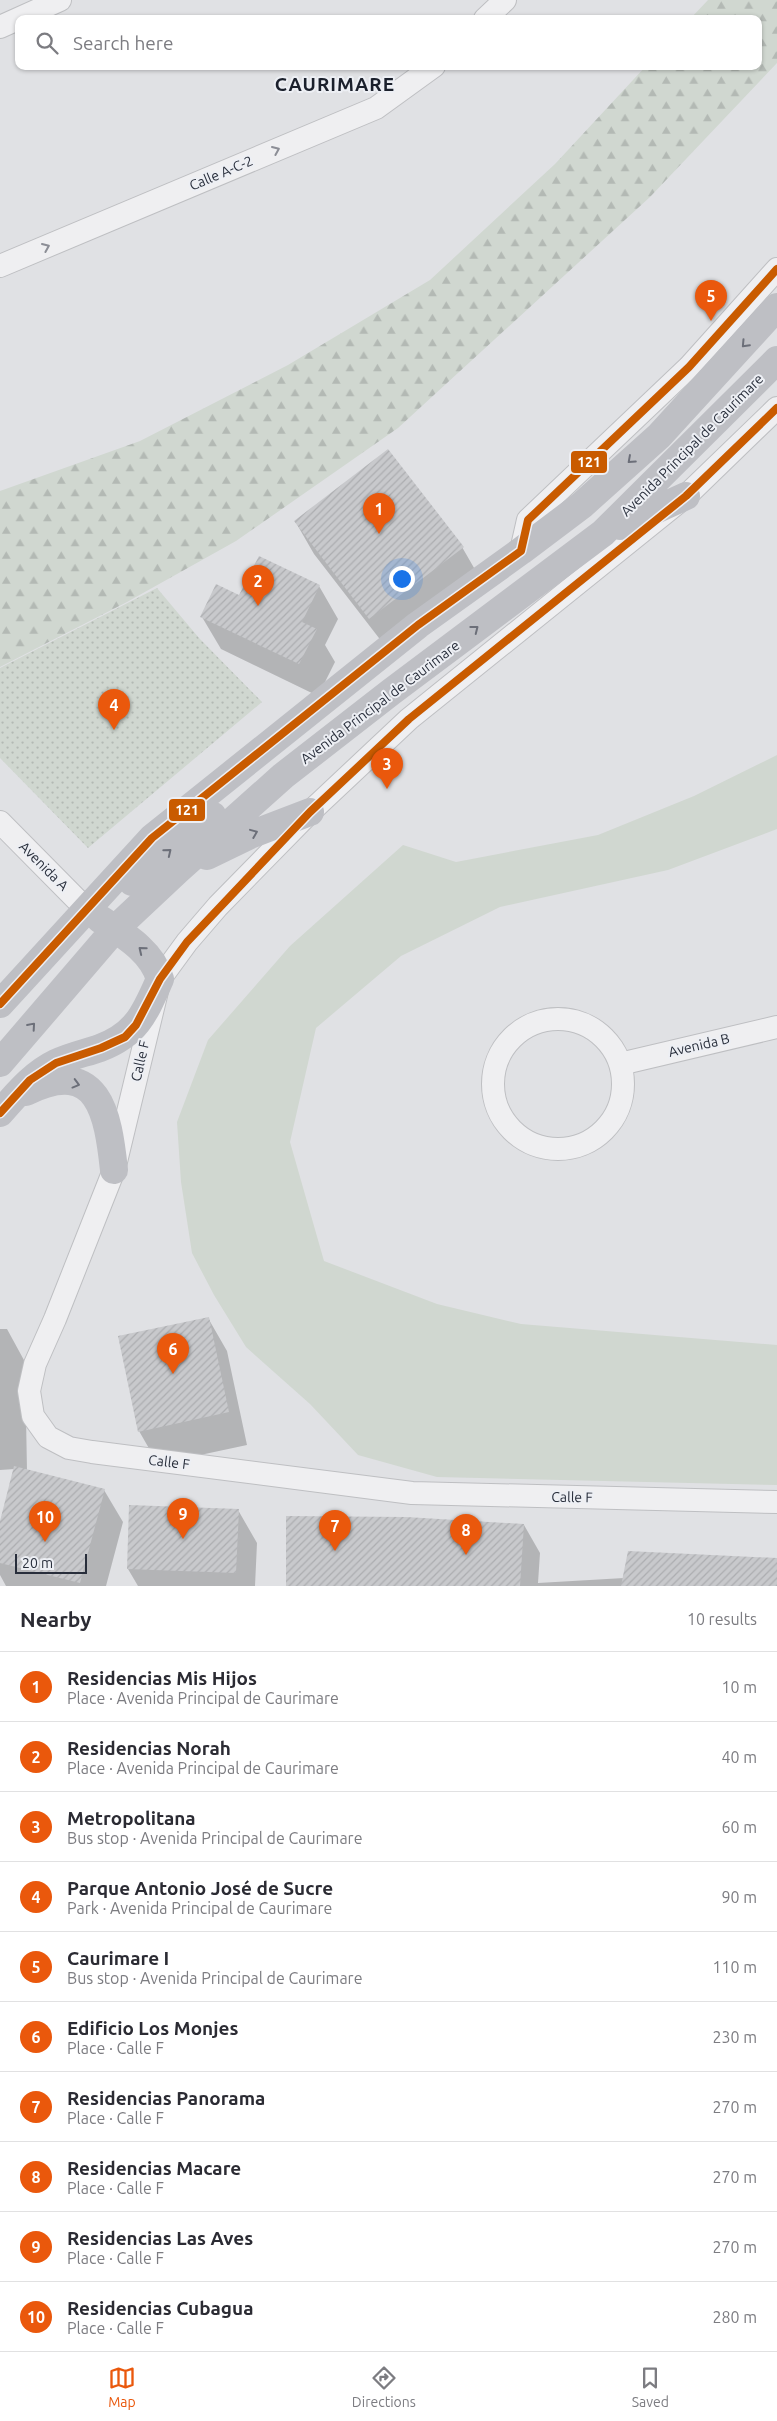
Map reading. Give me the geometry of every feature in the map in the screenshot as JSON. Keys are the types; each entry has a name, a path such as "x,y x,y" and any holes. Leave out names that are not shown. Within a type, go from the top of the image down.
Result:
{"main road":[{"path":"0,1004 152,838 418,625 521,552 582,505 659,436 777,307"},
{"name":"Avenida Principal de Caurimare","path":"0,1063 115,929 179,869 283,776 603,534 777,360"},
{"path":"603,534 686,496"},
{"path":"87,910 111,899 376,686 405,682"},
{"path":"179,869 250,835 310,812"},
{"path":"7,1106 30,1080 56,1063 101,1048 125,1037 144,1012 160,979 156,965 149,956 87,910"},
{"path":"7,1106 35,1088 55,1082 70,1082 82,1085 96,1096 104,1111 110,1132 114,1170"}],"street":[{"path":"27,15 60,0"},
{"path":"489,15 505,0"},
{"path":"0,27 15,20"},
{"name":"Calle A-C-2","path":"0,265 376,108 428,70"},
{"path":"521,552 528,520 689,367 777,270"},
{"name":"Avenida Principal de Caurimare","path":"160,979 187,942 218,906 310,812 410,719 686,496 777,408"},
{"name":"Avenida A","path":"0,822 87,910"},
{"name":"Calle F","path":"160,979 114,1170 55,1319 35,1364 30,1391 33,1416 48,1437 69,1448 412,1493 777,1502"},
{"path":"550,1020 570,1020 591,1028 609,1043 620,1064 622,1093 617,1112 610,1123 583,1144 561,1149 540,1146 520,1137 508,1126 498,1111 493,1086 493,1074 499,1056 508,1042 528,1026 550,1020"},
{"name":"Avenida B","path":"620,1064 777,1026"}],"green space":[{"path":"708,0 777,0 777,63 650,197 398,428 236,541 127,602 0,667 0,491 140,441 288,365 430,280 555,164 642,70 762,70 762,15 694,15"},
{"path":"157,588 199,638 262,702 88,848 0,758 0,668"},
{"path":"777,755 777,829 668,870 500,907 401,956 316,1028 290,1142 324,1261 437,1304 521,1324 777,1345 777,1485 437,1477 358,1455 310,1404 246,1347 214,1295 192,1253 181,1182 177,1122 208,1040 290,946 403,845 456,862 598,835 694,796"}],"building":[{"path":"388,449 464,547 369,619 294,521"},
{"path":"259,556 320,585 302,622 317,629 299,664 200,617 216,584 239,595"},
{"path":"209,1317 229,1412 138,1432 118,1336"},
{"path":"14,1466 105,1489 80,1583 0,1563 0,1521"},
{"path":"129,1505 239,1509 236,1573 127,1569"},
{"path":"286,1516 406,1517 524,1524 520,1586 286,1586"},
{"path":"628,1551 777,1558 777,1586 621,1586"}],"transit line":[{"name":"121","path":"0,1004 152,838 418,625 521,551 528,520 689,367 777,269"},
{"name":"121","path":"0,1113 30,1080 56,1063 101,1048 125,1037 136,1025 160,979 187,942 310,812 409,719 686,496 777,408"}],"place":[{"name":"Caurimare I","path":"711,321"},
{"name":"Residencias Mis Hijos","path":"379,534"},
{"name":"Residencias Norah","path":"258,606"},
{"name":"Parque Antonio José de Sucre","path":"114,730"},
{"name":"Metropolitana","path":"387,789"},
{"name":"Edificio Los Monjes","path":"173,1374"},
{"name":"Residencias Las Aves","path":"183,1539"},
{"name":"Residencias Cubagua","path":"45,1542"},
{"name":"Residencias Panorama","path":"335,1551"},
{"name":"Residencias Macare","path":"466,1555"}],"district":[{"name":"CAURIMARE","path":"335,84"}]}
